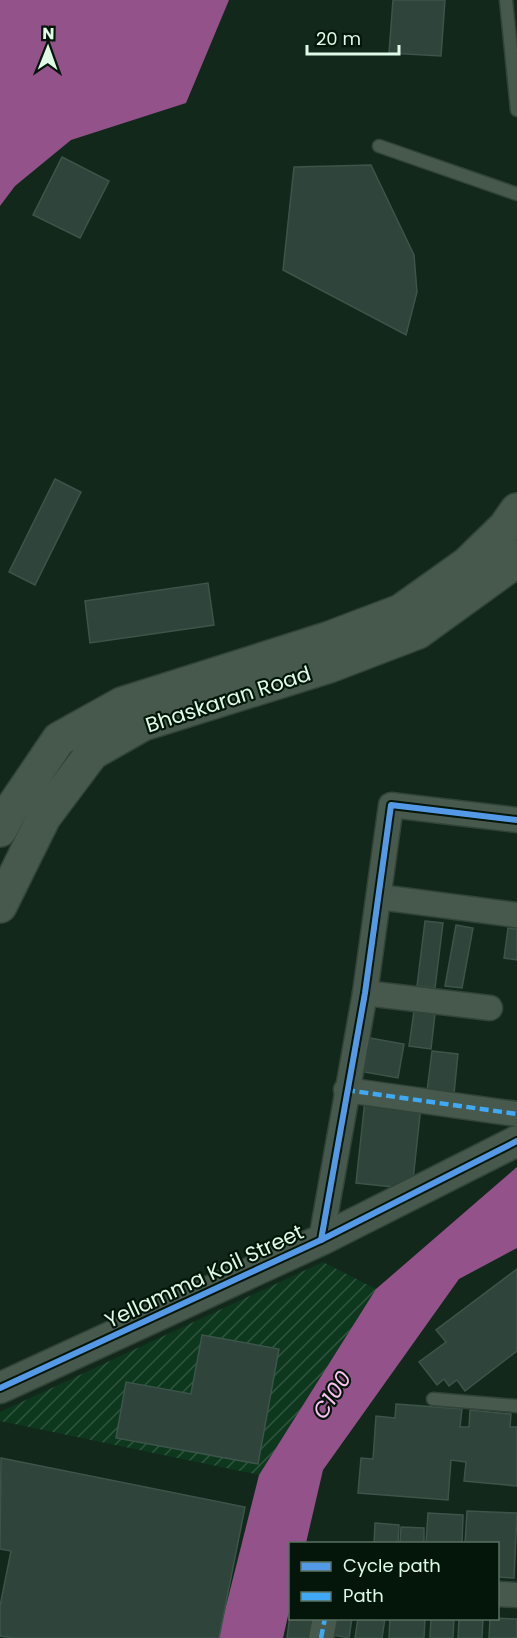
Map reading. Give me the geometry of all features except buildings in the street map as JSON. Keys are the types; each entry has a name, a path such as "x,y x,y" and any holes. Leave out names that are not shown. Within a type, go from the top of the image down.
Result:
{"main road":[{"name":"Bhaskaran Road","path":"0,906 19,817 59,739 122,704 327,639 401,611 467,564 505,527 517,510"},
{"name":"Bhaskaran Road","path":"19,817 92,753 143,724 329,666 418,632 505,569 517,556"}],"street":[{"path":"321,1240 364,993 391,805 517,820"},
{"path":"379,897 517,915"},
{"path":"364,993 490,1008"},
{"path":"346,1090 517,1114"},
{"name":"Yellamma Koil Street","path":"0,1388 321,1240 517,1141"},
{"path":"499,1594 517,1595"},
{"path":"321,1638 325,1620"}],"lane":[{"path":"506,0 517,110"},
{"path":"379,146 517,194"},
{"path":"433,1399 517,1406"}],"shaded area":[{"path":"323,1262 376,1289 259,1475 0,1421 0,1412"}],"water":[{"path":"0,0 229,0 186,103 71,140 15,186 0,206"},
{"name":"C100","path":"517,1167 517,1248 459,1279 323,1470 306,1542 289,1542 289,1611 283,1638 218,1638 259,1475 376,1289"}],"marked path":[{"path":"346,1090 517,1114"},
{"path":"321,1638 325,1620"}],"cycle path":[{"path":"321,1240 365,993 391,805 517,820"},
{"path":"0,1388 321,1240 517,1141"}]}
